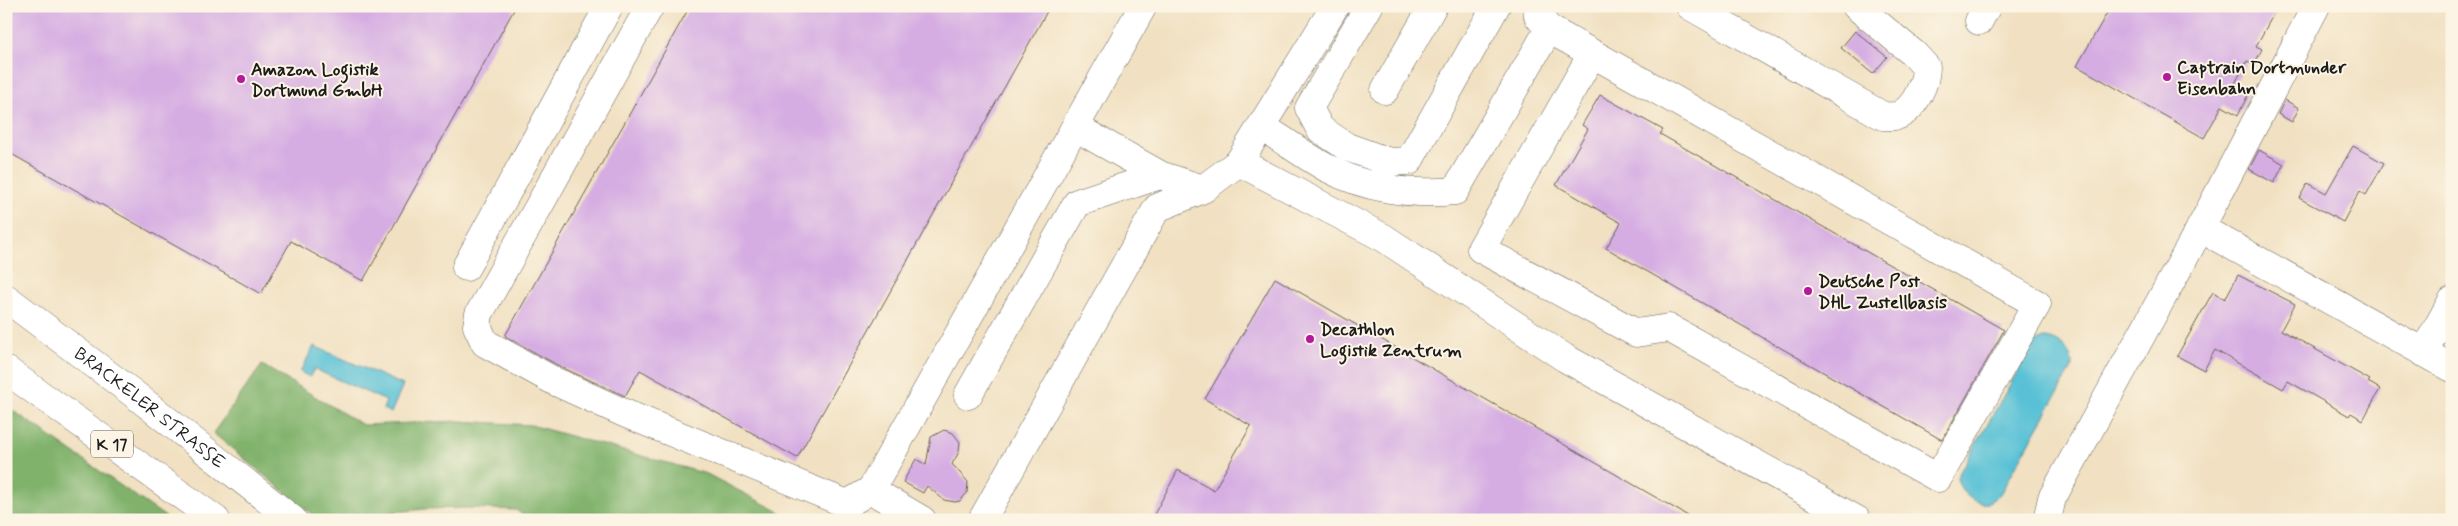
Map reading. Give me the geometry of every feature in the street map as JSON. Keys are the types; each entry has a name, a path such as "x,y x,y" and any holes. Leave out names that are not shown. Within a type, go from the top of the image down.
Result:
{"main road":[{"path":"466,267 609,6"},
{"path":"650,6 479,314 477,326 485,343 554,381 624,413 847,504 871,490 1143,6"},
{"path":"982,520 1157,208 1203,189 1240,162 1335,6"},
{"path":"1309,108 1369,6"},
{"path":"1385,90 1433,6"},
{"path":"1282,93 1309,108 1320,129 1347,147 1389,162 1409,161 1496,6"},
{"path":"1690,6 1883,116 1898,116 1910,106 1926,78 1926,67 1914,54 1856,6"},
{"path":"2047,520 2052,498 2200,228 2316,6"},
{"path":"1262,127 1328,169 1379,188 1428,194 1455,190 1543,17 1592,54 2037,304 1938,478 1669,328 1636,333 1481,249 1592,54"},
{"path":"1075,127 1160,175 1203,189"},
{"path":"1240,162 1384,238 1565,358 1858,520"},
{"path":"968,395 1077,203 1160,175"},
{"path":"2200,228 2452,368"},
{"name":"BRACKELER STRASSE","path":"6,298 134,394 293,520"},
{"path":"2423,353 2452,302"},
{"name":"K 17","path":"6,370 216,520"},
{"path":"871,490 922,520"}],"green space":[{"path":"262,365 363,425 460,421 531,425 707,474 795,520 530,520 516,510 468,508 424,509 327,519 314,516 213,433"},
{"path":"6,406 25,419 170,520 6,520"}],"water":[{"path":"2044,338 2056,341 2065,347 2072,362 2072,368 2000,494 1988,503 1977,502 1964,492 1957,477 2032,346 2035,342"},
{"path":"314,346 403,385 391,413 383,409 386,401 314,369 310,377 300,372"}],"building":[{"name":"Amazon Logistik Dortmund GmbH","path":"6,6 516,6 363,281 291,241 261,294 6,151"},
{"path":"690,6 1050,6 797,458 640,370 625,396 561,367 505,336"},
{"name":"Captrain Dortmunder Eisenbahn","path":"2111,6 2278,6 2256,46 2262,49 2254,65 2247,61 2233,87 2248,95 2238,115 2222,106 2204,138 2077,66"},
{"path":"1855,31 1887,57 1873,74 1841,48"},
{"name":"Deutsche Post DHL Zustellbasis","path":"1600,95 1663,130 1660,134 2004,330 1942,440 1606,248 1621,223 1556,185 1588,129 1582,125"},
{"path":"2285,100 2299,108 2292,122 2278,114"},
{"path":"2353,146 2384,163 2366,195 2360,191 2343,222 2299,198 2308,183 2326,193"},
{"path":"2259,150 2284,164 2274,183 2249,169"},
{"path":"2238,275 2295,304 2281,330 2370,380 2368,382 2380,389 2363,420 2351,413 2349,416 2288,381 2283,389 2215,350 2204,370 2177,356 2213,292 2225,299"},
{"name":"Decathlon Logistik Zentrum","path":"1275,278 1695,520 1151,520 1178,470 1214,490 1251,426 1205,399"},
{"path":"944,430 953,433 960,442 959,452 952,464 968,482 967,493 960,501 955,502 944,500 927,486 923,493 903,482 916,459 926,465 931,437"}],"place":[{"name":"Captrain Dortmunder Eisenbahn","path":"2167,77"},
{"name":"Amazon Logistik Dortmund GmbH","path":"241,79"},
{"name":"Deutsche Post DHL Zustellbasis","path":"1808,291"},
{"name":"Decathlon Logistik Zentrum","path":"1310,339"}]}
